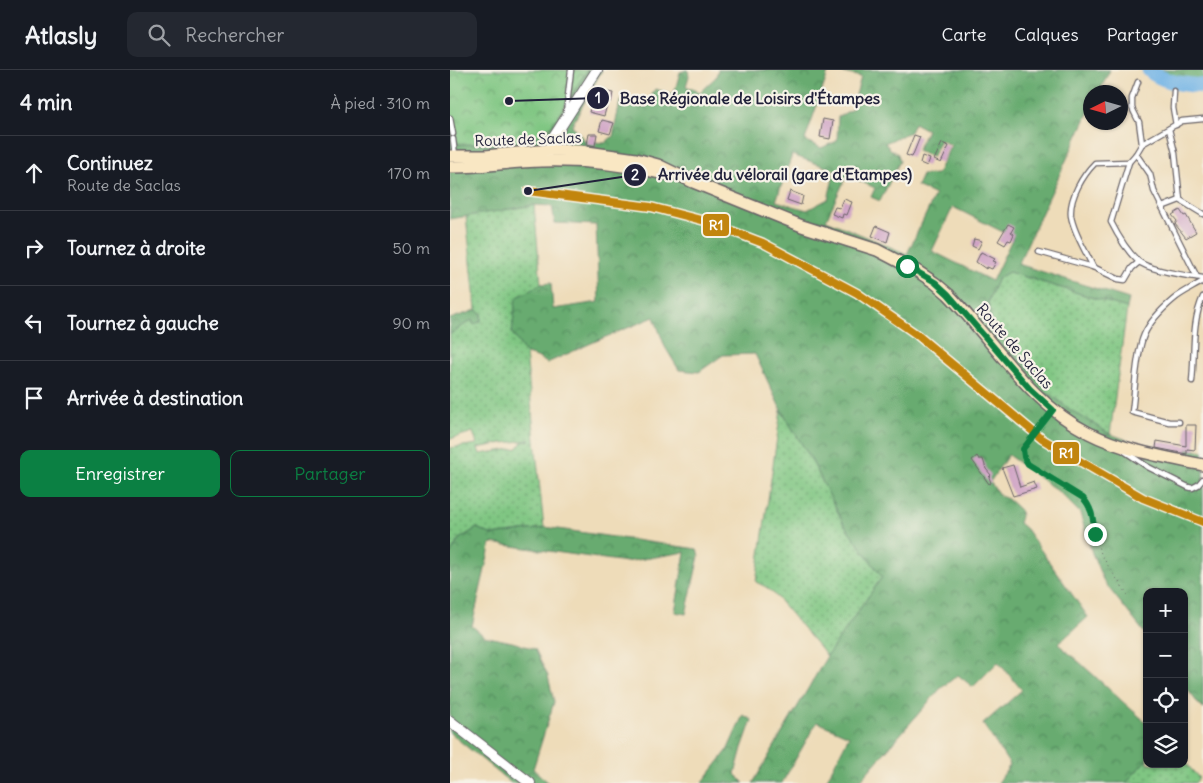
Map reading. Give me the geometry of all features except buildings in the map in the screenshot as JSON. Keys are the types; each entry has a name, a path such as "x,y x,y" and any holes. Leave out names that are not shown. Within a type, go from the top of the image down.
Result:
{"main road":[{"name":"Route de Saclas","path":"453,156 486,156 550,150 580,151 636,159 658,165 692,182 802,226 877,250 935,282 948,294 1030,389 1068,421 1090,434 1110,442 1147,453 1203,465"},
{"name":"Route de Saclas","path":"450,167 541,161 580,161 612,164 692,182"}],"street":[{"path":"541,161 550,150 552,140 597,70"},
{"path":"450,721 530,783"}],"lane":[{"path":"565,119 571,70"},
{"path":"1138,82 1132,98 1132,108 1139,122 1142,144"},
{"path":"1174,91 1173,108 1176,125"},
{"path":"450,118 453,156"},
{"path":"1203,119 1182,121 1142,144 1129,162 1111,222 1126,247 1139,262 1160,270 1203,279"},
{"path":"1169,129 1175,153 1180,200"},
{"path":"1136,154 1150,174 1154,191 1197,277"},
{"path":"1093,267 1077,235 1072,216 1079,184 1086,172 1095,163 1129,162"},
{"path":"1162,207 1180,200"},
{"path":"1180,200 1203,214"},
{"path":"1039,252 1093,267 1118,279 1125,280 1132,268 1139,262"},
{"path":"1179,422 1169,422 1132,412 1140,354 1144,335 1152,321 1176,298 1189,291 1203,279"},
{"path":"1192,382 1196,318 1198,307 1203,297"},
{"path":"1110,442 1148,467 1192,488 1203,479"}],"path":[{"path":"1053,410 1023,449 1024,457 1028,464 1083,498 1090,506 1099,547 1105,560 1128,595"}],"green space":[{"path":"450,70 587,70 553,124 540,135 523,141 450,144"},
{"path":"587,70 602,70 572,125 585,141 605,143 613,136 620,101 645,108 655,89 674,94 680,72 688,70 689,76 686,86 700,92 716,77 718,70 829,70 805,140 821,148 837,141 838,117 852,109 861,77 830,70 1110,70 1102,85 1083,85 1083,124 1018,264 1129,299 1127,308 1009,272 998,278 988,301 992,322 1006,342 1047,392 1069,409 1110,434 1148,447 1186,454 1188,449 1203,451 1203,710 1188,690 1188,588 1143,588 1143,631 1104,582 1092,553 1080,513 1059,492 1008,455 990,482 1000,496 1008,499 1020,510 1019,523 1026,529 1088,617 1058,644 1143,720 1143,764 1126,783 998,783 1010,765 983,724 1022,690 998,662 973,687 958,675 940,689 858,783 825,783 849,736 817,722 782,783 753,783 827,656 882,577 844,524 811,459 781,410 755,354 723,355 699,372 679,370 665,347 654,317 547,363 537,357 526,354 512,333 516,298 541,284 551,283 553,309 599,302 596,225 555,223 552,206 534,205 450,219 450,144 514,142 538,137 551,127 568,103","holes":["914,123 927,130 917,150 932,157 940,140 951,145 937,174 922,175 917,186 935,195 907,254 826,220 847,175 875,188 871,197 880,201 900,161 898,154 885,143 910,132","792,155 835,170 828,199 807,210 776,201","953,207 1013,237 992,281 932,251"]},
{"path":"1149,70 1203,70 1203,86 1161,78"},
{"path":"534,205 541,284 516,298 512,333 526,354 544,528 492,535 477,528 459,539 450,555 450,448 477,444 473,432 450,439 450,334 472,320 474,325 481,320 481,313 476,310 466,216","holes":["530,440 522,442 518,448 480,454 478,448"]},
{"path":"1009,272 1127,308 1110,434 1069,409 1047,392 992,322 988,301 998,278"},
{"path":"476,310 481,313 481,321 474,325 472,320 450,334 450,319"},
{"path":"781,410 811,459 844,524 882,577 827,656 774,594 756,582"},
{"path":"544,527 697,549 699,556 686,614 675,612 685,552 626,562 491,543 472,626 484,636 535,649 548,676 554,702 533,769 549,783 511,783 450,733 450,555 459,539 477,528 492,535"},
{"path":"743,715 752,720 735,774 744,783 702,783 727,751"},
{"path":"1143,764 1143,768 1188,768 1188,766 1199,778 1195,783 1126,783"}],"waterway":[{"path":"1149,70 1167,80 1203,86"}],"transit line":[{"name":"R1","path":"528,191 651,207 705,221 763,243 857,293 916,334 1042,439 1143,498 1203,522"}],"place":[{"name":"Base Régionale de Loisirs d'Étampes","path":"509,101"},
{"name":"Arrivée du vélorail (gare d'Etampes)","path":"528,191"}],"route":[{"path":"907,266 935,282 948,294 963,309 1030,389 1053,410 1023,449 1024,457 1028,464 1083,498 1090,506 1095,534"}]}
